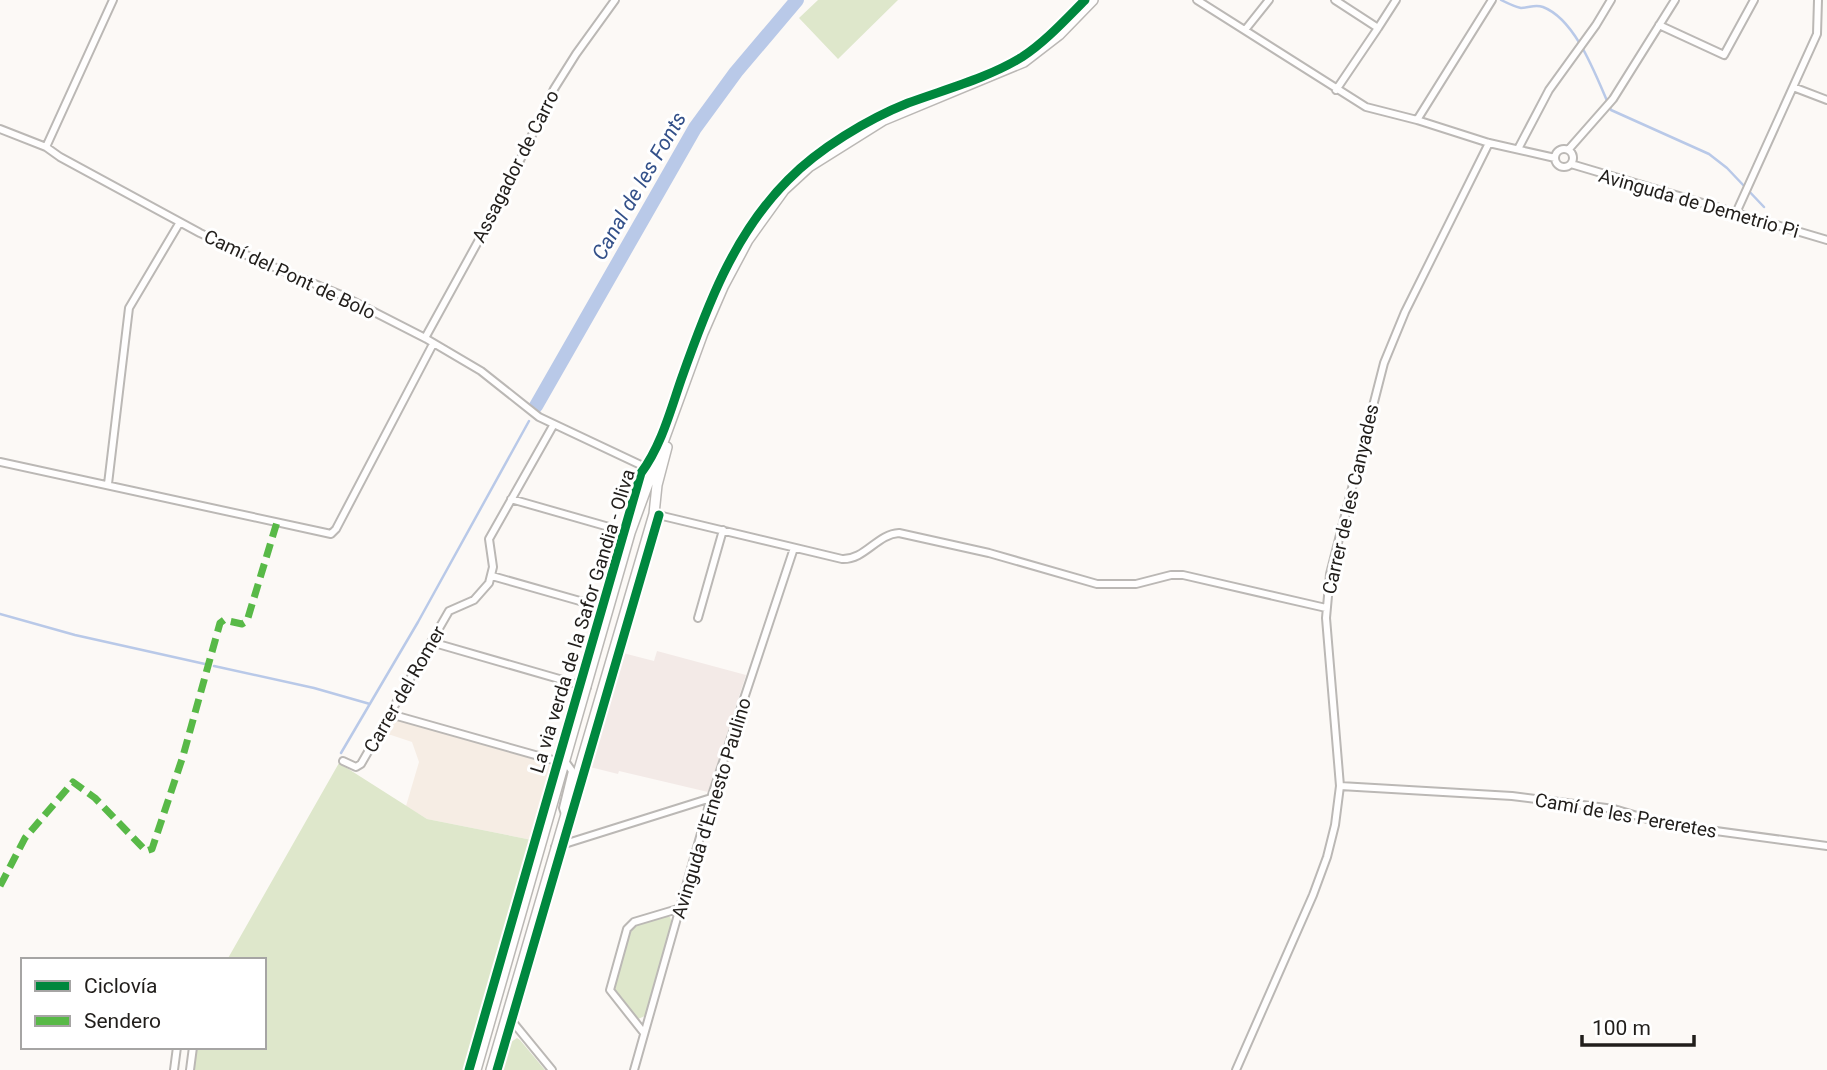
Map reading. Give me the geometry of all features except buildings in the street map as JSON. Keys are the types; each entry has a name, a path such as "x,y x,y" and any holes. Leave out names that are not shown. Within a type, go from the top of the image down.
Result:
{"street":[{"path":"46,147 113,0"},
{"name":"Assagador de Carro","path":"425,338 502,198 554,89 615,0"},
{"path":"475,1070 630,533 703,333 735,263 764,216 797,177 835,149 884,120 1024,62 1059,35 1093,0"},
{"path":"1197,0 1336,90 1376,111 1417,120 1489,143 1555,158"},
{"path":"1245,30 1269,0"},
{"path":"1335,0 1378,28"},
{"path":"1336,90 1396,0"},
{"path":"1417,120 1492,0"},
{"path":"1518,149 1543,99 1611,0"},
{"path":"1555,158 1559,150 1569,149 1609,105 1675,0"},
{"path":"1659,25 1724,55 1754,0"},
{"path":"1736,213 1817,34 1818,0"},
{"path":"1793,87 1827,100"},
{"name":"Camí del Pont de Bolo","path":"0,129 46,147 180,222 257,260 339,294 425,338 481,371 528,410 652,472"},
{"name":"Carrer de les Canyades","path":"1236,1070 1313,895 1327,856 1338,808 1340,786 1326,608 1335,550 1384,363 1405,312 1489,143"},
{"path":"1555,158 1562,166 1571,164 1573,156 1569,149"},
{"name":"Avinguda de Demetrio Pi","path":"1571,164 1827,240"},
{"path":"108,485 129,308 180,222"},
{"path":"0,462 327,534 334,533 433,344"},
{"path":"491,1070 654,509 677,405"},
{"path":"554,424 488,542 493,562 492,576 608,609"},
{"path":"652,472 656,478 652,493 654,509"},
{"path":"511,499 630,533"},
{"path":"641,502 654,509 723,530 850,559 889,535 899,533 989,553 1097,584 1136,584 1171,575 1184,575 1326,608"},
{"path":"638,512 654,509"},
{"path":"698,618 723,530"},
{"name":"Avinguda d'Ernesto Paulino","path":"634,1070 711,798 794,548"},
{"name":"Carrer del Romer","path":"343,761 356,767 361,764 449,611 478,597 492,576"},
{"path":"431,642 587,687"},
{"path":"390,714 568,764 572,771 563,808 565,814"},
{"name":"Camí de les Pereretes","path":"1340,786 1513,796 1621,811 1664,824 1827,846"},
{"path":"555,847 711,798"},
{"path":"644,1033 610,990 627,929 634,922 681,908"},
{"path":"507,1015 552,1070"},
{"path":"174,1070 177,1049"},
{"path":"190,1070 193,1049"}],"shaded area":[{"path":"657,651 746,675 708,792 590,767 623,653 654,661"},
{"path":"390,720 547,763 551,767 532,840 427,819 406,806 419,762 412,742 382,735"}],"green space":[{"path":"818,0 898,0 838,59 799,18"},
{"path":"339,763 427,819 532,840 465,1070 194,1070 197,1049 266,1049 266,958 228,958"},
{"path":"663,916 670,917 672,923 645,1016 638,1019 613,990 631,927"},
{"path":"517,1038 545,1070 503,1070 511,1042"}],"waterway":[{"name":"Canal de les Fonts","path":"536,406 695,128 736,72 797,0"},
{"path":"1501,0 1521,8 1540,6 1555,14 1576,37 1611,110 1709,154 1727,168 1764,207"},
{"name":"Canal de les Fonts","path":"341,753 418,622 529,421"},
{"path":"0,614 75,635 205,664"},
{"path":"214,666 314,688 370,704"}],"marked path":[{"path":"0,886 25,838 73,782 95,798 146,851 152,849 183,756 220,623 224,620 242,624 247,621 277,522"}],"cycle path":[{"name":"La via verda de la Safor Gandia - Oliva","path":"469,1070 641,473 660,440 711,300 737,249 769,201 800,168 829,146 860,126 908,103 981,77 1022,57 1047,38 1085,0"},
{"path":"497,1070 659,515"}]}
